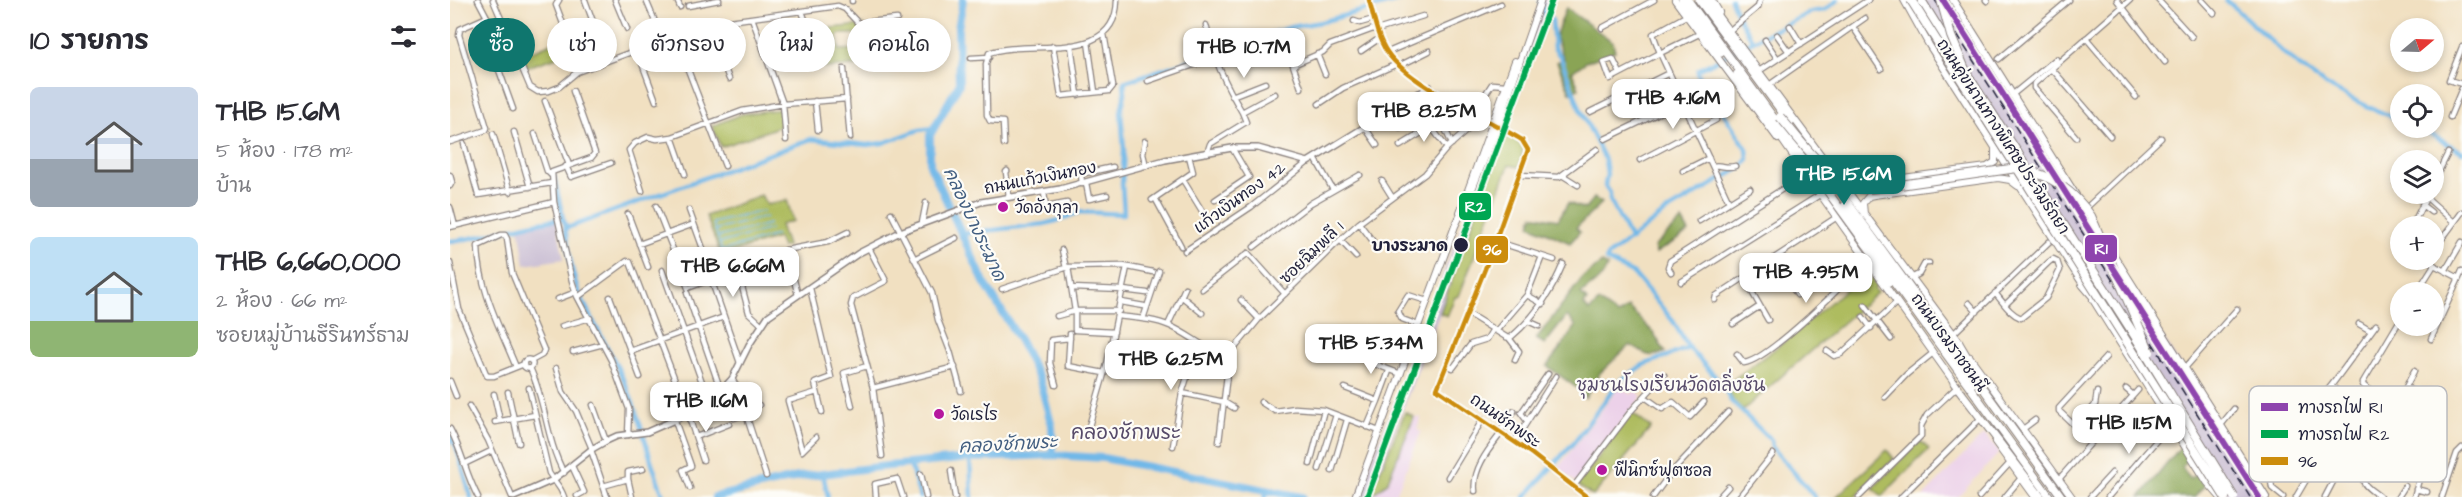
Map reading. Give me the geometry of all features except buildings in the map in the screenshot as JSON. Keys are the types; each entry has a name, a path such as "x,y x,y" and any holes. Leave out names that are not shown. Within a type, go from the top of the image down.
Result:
{"highway":[{"path":"1911,0 2225,497"},
{"path":"1921,0 2130,328 2205,465 2220,497"},
{"path":"1941,0 1951,36 1967,74"},
{"path":"1780,117 1829,170 1860,189 2017,168 2033,171 2063,186 2084,206 2097,226 2164,392"},
{"path":"2083,284 2116,324 2234,497"}],"main road":[{"path":"1673,0 1684,17 1719,55"},
{"path":"1673,0 1699,34"},
{"name":"ถนนบรมราชชนนี","path":"1682,0 1719,55 1837,217 1868,259 1898,293 2048,497"},
{"path":"1688,0 2048,497"},
{"path":"1694,0 2056,497"},
{"name":"ถนนบรมราชชนนี","path":"1699,0 1738,47 2062,497"},
{"path":"1706,0 1729,31"},
{"path":"1712,0 1738,47"},
{"name":"ถนนคู่ขนานทางพิเศษประจิมรัถยา","path":"1904,0 1929,45 2207,482 2220,497"},
{"name":"ถนนคู่ขนานทางพิเศษประจิมรัถยา","path":"1953,0 2249,470"},
{"path":"1494,125 1506,85 1539,1"},
{"path":"1355,497 1459,215 1467,202 1539,1"},
{"path":"1743,54 1759,71 1815,146 2072,497"},
{"path":"1836,176 1863,182 1987,168 1993,164 1995,146"},
{"path":"1993,164 2001,167 2004,172 2002,178"},
{"path":"1863,182 1860,188 1869,196 2002,178 2022,188"},
{"path":"1865,216 1863,203 1869,196"},
{"path":"1855,212 1865,216"},
{"path":"1868,259 1896,303 2040,497"},
{"path":"1955,337 1971,363 2067,497"},
{"path":"1956,385 2013,462 2035,497"},
{"name":"ถนนคู่ขนานทางพิเศษประจิมรัถยา","path":"2257,482 2266,497"}],"street":[{"path":"450,142 487,128 459,35 460,29 486,17 478,0"},
{"path":"493,0 501,18"},
{"path":"585,0 592,18"},
{"path":"615,0 627,29"},
{"path":"646,0 654,18"},
{"path":"677,0 680,7"},
{"path":"688,6 719,0"},
{"path":"1004,144 1003,122 990,121 987,115 986,64 989,53 1088,42 1104,34 1114,20 1117,0"},
{"path":"1369,0 1380,38 1398,65 1526,145 1527,155 1520,175 1446,365 1453,368 1471,344 1487,339 1527,296 1541,259"},
{"path":"1602,28 1654,0"},
{"path":"1729,31 1758,7 1760,0"},
{"path":"1759,71 1868,0"},
{"path":"1999,58 2069,0"},
{"path":"2117,0 2164,62"},
{"path":"2076,137 2034,88 2034,84 2130,0"},
{"path":"2158,0 2192,37"},
{"path":"2202,0 2214,13"},
{"path":"557,2 562,18"},
{"path":"1388,52 1501,4"},
{"path":"746,19 841,6 852,18"},
{"path":"802,11 804,18"},
{"path":"1301,88 1292,65 1317,54 1330,45 1424,16"},
{"path":"1684,17 1653,34 1728,201"},
{"path":"752,18 783,104 786,140"},
{"path":"1769,85 1865,18"},
{"path":"1354,21 1374,19"},
{"path":"1206,25 1213,55 1246,122 1210,144 1207,153"},
{"path":"1790,26 1801,44"},
{"path":"1853,27 1881,69"},
{"path":"1053,46 1061,96 1109,91 1113,86 1104,34"},
{"path":"1620,73 1699,34"},
{"path":"1777,35 1788,52"},
{"path":"1361,51 1380,38"},
{"path":"2086,38 2136,97"},
{"path":"1765,40 1777,58"},
{"path":"1088,42 1095,92"},
{"path":"1071,45 1078,95"},
{"path":"2450,117 2462,86 2449,80 2462,47"},
{"path":"1319,104 1343,88 1429,51"},
{"path":"525,72 531,87 543,92 555,89 577,72 629,53"},
{"path":"1317,54 1324,74"},
{"path":"1148,81 1213,55"},
{"path":"971,58 989,57"},
{"path":"2012,95 2056,59"},
{"path":"844,69 850,138"},
{"path":"2052,69 2110,136"},
{"path":"500,72 513,109"},
{"path":"645,72 656,101"},
{"path":"689,72 725,166"},
{"path":"726,72 729,79"},
{"path":"1590,112 1669,73"},
{"path":"1232,96 1265,83"},
{"path":"1473,113 1492,84 1506,85"},
{"path":"1308,162 1430,87"},
{"path":"551,176 554,170 591,158 595,153 573,91"},
{"path":"1418,93 1428,109"},
{"path":"1605,139 1700,93"},
{"path":"1242,112 1275,94"},
{"path":"642,191 629,150 635,143 648,137 659,139 672,137 742,111 783,104 847,99"},
{"path":"545,101 571,177 611,163"},
{"path":"815,101 818,130"},
{"path":"1388,111 1401,128"},
{"name":"ซอยฉิมพลี 1","path":"1230,356 1259,319 1340,240 1392,196 1425,174 1447,148 1481,118"},
{"path":"1640,160 1716,120"},
{"path":"1364,126 1377,145"},
{"path":"1400,146 1431,127 1447,148"},
{"path":"1446,131 1452,144"},
{"path":"514,132 530,187"},
{"path":"493,134 510,192"},
{"path":"535,134 547,171 551,176 554,202 577,296 603,345 629,409 628,435"},
{"path":"672,137 685,174"},
{"path":"2085,209 2161,138"},
{"path":"1145,141 1143,154 1146,166"},
{"path":"464,144 478,195 510,192 552,183"},
{"path":"1215,200 1249,177 1233,148"},
{"name":"ถนนแก้วเงินทอง","path":"513,497 525,495 553,480 606,441 647,432 688,414 720,391 732,379 761,324 776,309 810,288 844,262 900,232 971,205 1044,192 1146,166 1233,148 1258,148 1308,162"},
{"path":"1554,184 1560,176 1597,149"},
{"path":"2444,161 2448,153"},
{"path":"1189,156 1193,171 1183,180 1206,219"},
{"path":"1315,158 1333,190"},
{"path":"1683,171 1709,158"},
{"name":"แก้วเงินทอง 42","path":"1183,180 1154,199 1183,248 1251,207 1308,162"},
{"path":"1713,167 1735,166"},
{"path":"1107,195 1089,199 1081,174 1113,167"},
{"path":"1007,171 1009,197"},
{"path":"1671,272 1668,267 1670,261 1806,174"},
{"path":"450,175 452,182 450,186"},
{"path":"1520,175 1560,176 1578,185"},
{"path":"1254,247 1298,212 1360,176"},
{"path":"1382,181 1392,196"},
{"path":"1698,221 1750,189"},
{"path":"1044,192 1046,207"},
{"path":"1681,282 1821,194"},
{"path":"450,207 453,226 554,202"},
{"path":"922,223 926,203"},
{"path":"1030,210 1067,203"},
{"path":"2426,204 2431,212"},
{"path":"2431,204 2454,222"},
{"path":"656,206 686,286 691,288 713,282 738,269"},
{"path":"689,210 740,363"},
{"path":"2444,236 2462,212"},
{"path":"891,213 932,293 961,391"},
{"path":"628,214 648,267"},
{"path":"1715,300 1716,296 1837,217"},
{"path":"1359,223 1375,244"},
{"path":"639,244 694,224"},
{"path":"798,295 786,250 828,242 848,232"},
{"path":"450,263 459,309 487,376 494,376 516,368 524,364 526,360 531,361 542,355 544,350 512,273 505,235 477,246 480,272 489,302 516,368"},
{"path":"914,259 957,238"},
{"path":"1340,240 1356,257"},
{"path":"1496,241 1554,260"},
{"path":"1955,337 1995,293 2049,242"},
{"path":"2459,278 2445,271 2462,242"},
{"path":"869,248 886,281 856,296 851,302 873,388 882,456"},
{"path":"1062,250 1076,311 1075,330 1114,332"},
{"path":"733,253 749,313 761,324"},
{"path":"1202,288 1248,253 1285,294"},
{"path":"1774,258 1797,295"},
{"path":"1737,354 1744,363 1759,356 1798,326 1856,273 1868,259"},
{"path":"1995,293 2005,305 2018,318 2030,312 2050,292 2060,270 2057,261 2053,259 2049,262 2005,305"},
{"path":"558,299 586,292 629,261 661,340 703,460"},
{"path":"1911,278 1919,274 1924,263 1929,263"},
{"path":"1507,338 1528,321 1543,304 1563,264"},
{"path":"1002,289 1067,267 1127,267 1156,272 1143,319"},
{"path":"1088,433 1119,314 1127,267"},
{"path":"662,270 708,399"},
{"path":"2431,339 2462,271"},
{"path":"1744,278 1768,320"},
{"path":"810,288 831,377 814,383 822,412"},
{"path":"1072,288 1147,293"},
{"path":"1168,325 1185,288"},
{"path":"687,293 720,391"},
{"path":"1418,325 1402,319 1398,311 1408,295 1427,301"},
{"path":"1181,296 1202,313"},
{"path":"1527,296 1543,304"},
{"path":"610,297 640,377"},
{"path":"1240,300 1259,319"},
{"path":"1121,302 1144,306"},
{"path":"1827,351 1836,356 1871,328 1896,303"},
{"path":"1969,303 1977,312"},
{"path":"1865,305 1891,339"},
{"path":"1733,324 1761,306"},
{"path":"2185,368 2237,309"},
{"path":"1057,316 1076,311 1119,314 1143,319 1168,325 1198,343 1230,356 1219,442"},
{"path":"1467,312 1507,338 1519,351 1515,360"},
{"path":"630,351 724,317"},
{"path":"1863,317 1871,328"},
{"path":"562,326 590,318"},
{"path":"1528,321 1539,326"},
{"path":"2359,324 2371,331"},
{"path":"2331,386 2376,325"},
{"path":"1346,355 1374,332 1381,332 1410,348"},
{"path":"1056,385 1050,363 1051,340 1070,336 1068,366 1104,373"},
{"path":"2364,386 2363,382 2390,336"},
{"path":"1173,446 1182,393 1198,343"},
{"path":"573,352 603,345"},
{"path":"1885,397 1907,374 1933,353"},
{"path":"1382,355 1377,365 1401,374"},
{"path":"2092,442 2061,414 2059,408 2106,357"},
{"path":"530,368 533,365 531,361"},
{"path":"524,364 525,368 530,368"},
{"name":"ถนนชักพระ","path":"1446,365 1437,389 1515,441 1587,497"},
{"path":"852,406 844,373 867,366"},
{"path":"873,388 955,367"},
{"path":"530,368 537,383 556,459 564,473"},
{"path":"556,368 563,392 576,411 607,497"},
{"path":"1367,427 1389,370"},
{"path":"2407,386 2414,371"},
{"path":"1527,422 1521,413 1548,374"},
{"path":"1574,486 1664,375"},
{"path":"1515,441 1556,376"},
{"path":"732,379 746,411 766,476"},
{"path":"450,381 456,396"},
{"path":"1859,497 1921,436 1921,426 1927,415 1956,385"},
{"path":"529,388 549,473 553,480 561,486 564,497"},
{"path":"1346,388 1377,401"},
{"path":"2126,389 2133,395"},
{"path":"2059,479 2138,390"},
{"path":"508,392 519,443"},
{"path":"816,437 802,451 788,400 817,392"},
{"path":"2076,427 2095,405 2097,392"},
{"path":"1182,393 1224,402 1234,408"},
{"path":"494,394 497,422 535,415"},
{"path":"1645,397 1662,409 1673,402 1690,417 1704,402"},
{"path":"1261,402 1275,411 1294,408 1323,410 1379,432"},
{"path":"593,405 606,441"},
{"path":"734,418 759,405"},
{"path":"469,406 513,497"},
{"path":"2221,425 2234,409"},
{"path":"1310,464 1323,410"},
{"path":"1475,491 1476,474 1486,453 1514,411"},
{"path":"1653,497 1670,474 1728,412"},
{"path":"1319,469 1336,415"},
{"path":"1448,477 1483,419"},
{"path":"1901,497 1980,419"},
{"path":"1332,471 1347,420"},
{"path":"2024,429 2035,420"},
{"path":"675,421 691,466 683,470 690,488"},
{"path":"696,437 729,424"},
{"path":"2108,497 2168,427"},
{"path":"450,429 458,443 478,497"},
{"path":"750,452 764,443"},
{"path":"2442,497 2457,453 2462,448"},
{"path":"464,464 491,451"},
{"path":"1739,497 1773,454"},
{"path":"1979,497 2013,462"},
{"path":"572,466 584,492 577,496"},
{"path":"632,497 628,472 643,469"},
{"path":"951,471 955,497"},
{"path":"2090,497 2112,473"},
{"path":"921,474 926,497"},
{"path":"2005,497 2022,478"},
{"path":"603,486 628,479"},
{"path":"876,497 875,484 892,480 899,482 903,497"},
{"path":"2271,482 2272,488 2283,497"},
{"path":"2296,497 2305,482"},
{"path":"2325,497 2333,482"},
{"path":"2364,482 2380,497"},
{"path":"2414,497 2418,482"},
{"path":"2398,497 2405,486"},
{"path":"1719,497 1728,487"},
{"path":"2416,489 2427,492"}],"shaded area":[{"path":"1544,0 1554,0 1453,272 1440,313 1369,497 1358,495 1496,135"},
{"path":"1914,0 1949,0 2249,473 2249,482 2254,482 2264,497 2229,497"},
{"path":"556,220 564,259 525,265 519,226"},
{"path":"1620,386 1631,395 1635,390 1642,396 1576,483 1558,468"},
{"path":"1414,417 1421,418 1417,429 1421,432 1395,497 1369,497 1387,483"},
{"path":"1984,434 2000,452 1958,497 1923,497"}],"green space":[{"path":"1566,8 1613,42 1615,51 1586,62 1572,72 1579,88 1570,92 1557,62 1564,59 1555,37"},
{"path":"847,27 847,34 837,36 839,50 847,50 847,66 835,67 835,28"},
{"path":"547,45 547,60 535,64 535,50"},
{"path":"781,109 781,126 721,147 712,126 742,114"},
{"path":"1504,133 1524,148 1519,167 1509,165 1459,296 1455,297 1447,316 1440,313"},
{"path":"761,195 767,205 787,200 793,221 780,225 787,246 782,247 778,238 721,255 706,216"},
{"path":"1594,198 1602,203 1576,228 1580,232 1570,243 1530,225 1533,215 1558,220 1568,203 1585,209"},
{"path":"1682,220 1689,232 1656,253 1654,247"},
{"path":"1602,263 1608,266 1602,277 1581,294 1587,300 1584,305 1589,311 1599,302 1618,315 1628,307 1653,332 1665,352 1650,355 1630,345 1600,373 1585,398 1582,392 1547,366 1576,326 1567,316 1545,344 1536,339 1583,277"},
{"path":"1867,271 1877,285 1874,289 1877,293 1743,410 1733,401 1726,385 1784,342"},
{"path":"1405,412 1414,417 1387,483 1369,497"},
{"name":"ฟีนิกซ์ฟุตซอล","path":"1632,413 1651,428 1593,496 1577,485"},
{"path":"1920,441 1929,449 1882,496 1873,488"},
{"path":"2181,446 2188,459 2182,467 2190,479 2197,473 2205,485 2195,497 2140,497"},
{"path":"1887,450 1894,459 1855,497 1836,497"}],"waterway":[{"name":"คลองบางระมาด","path":"963,0 958,29 959,84 930,135 930,165 984,282 1020,341 1040,381 1052,427 1053,455"},
{"path":"961,234 1044,224 1079,212 1124,214 1122,184 1124,150 1121,112 1125,93 1124,82 1291,27 1321,22 1401,0"},
{"path":"1525,497 1574,442 1619,382 1643,365 1689,348 1673,321 1634,274 1606,260 1608,256 1667,211 1742,167 1748,159 1747,149 1698,74 1698,70 1753,41 1731,0"},
{"path":"1753,41 1811,12 1825,10 1838,0"},
{"path":"2226,0 2282,51 2317,79 2358,102 2390,116"},
{"path":"1540,2 1546,16 1552,20 1554,48 1560,56 1581,111 1605,160 1607,174 1605,185 1610,193 1610,200 1631,240"},
{"path":"450,241 563,219 567,228 811,139 867,145 883,143 919,130 934,128"},
{"path":"2437,138 2462,152"},
{"path":"554,176 563,219"},
{"path":"763,211 713,223 722,251 776,235"},
{"path":"715,230 766,217"},
{"path":"718,237 769,224"},
{"path":"565,228 577,287 624,380 664,497"},
{"path":"720,243 770,229"},
{"path":"1689,348 1723,385 1731,401 1771,440 1772,447 1815,497"},
{"path":"450,436 456,446 471,497"},
{"name":"คลองชักพระ","path":"715,497 798,477 878,467 970,458 1053,455 1103,458 1302,497"},
{"path":"970,458 972,497"},
{"path":"910,464 920,497"},
{"path":"823,474 828,497"},
{"name":"คลองชักพระ","path":"1265,497 1268,491"}],"railway":[{"path":"1367,497 1552,0"},
{"path":"1935,0 2250,497"}],"rail line":[{"name":"R2","path":"1367,497 1552,0"},
{"name":"R1","path":"1943,0 2249,481"},
{"name":"R1","path":"2249,482 2259,497"}],"transit line":[{"name":"96","path":"1369,0 1381,40 1387,52 1398,64 1430,89 1522,140 1528,150 1485,269 1437,389 1532,454 1587,497"}],"place":[{"name":"วัดอังกุลา","path":"1003,207"},
{"name":"บางระมาด","path":"1461,245"},
{"name":"วัดเรไร","path":"939,414"},
{"name":"ฟีนิกซ์ฟุตซอล","path":"1602,470"}],"district":[{"name":"ชุมชนโรงเรียนวัดตลิ่งชัน","path":"1671,385"},
{"name":"คลองชักพระ","path":"1126,432"}]}
